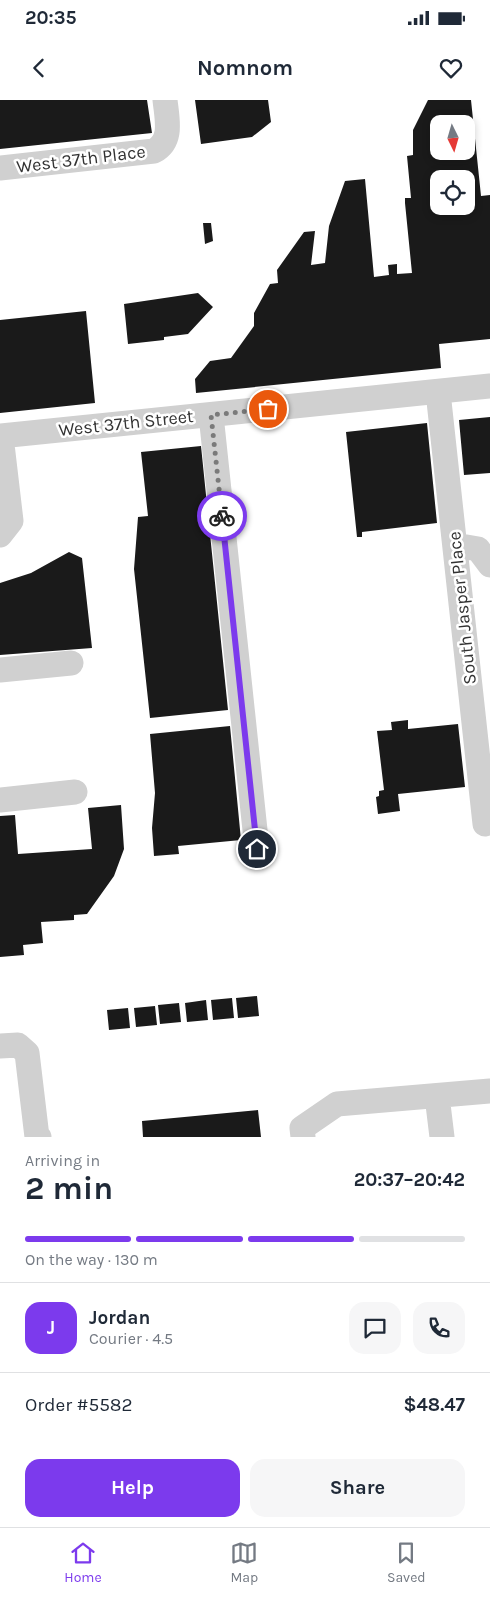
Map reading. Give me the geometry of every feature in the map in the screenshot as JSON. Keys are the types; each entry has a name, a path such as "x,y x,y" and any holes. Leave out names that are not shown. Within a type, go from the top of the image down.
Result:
{"street":[{"name":"West 37th Place","path":"0,168 143,153 162,146 168,129 165,100"},
{"name":"West 37th Street","path":"0,436 490,386"},
{"name":"South Jasper Place","path":"438,392 485,824"},
{"path":"211,415 257,849"},
{"path":"0,436 11,520 0,535"},
{"path":"455,545 478,548 490,565"},
{"path":"0,670 71,663"},
{"path":"0,800 76,792"},
{"path":"0,1046 18,1045 27,1053 37,1137 39,1137"},
{"path":"303,1137 302,1128 337,1104 490,1091"},
{"path":"437,1096 442,1137"}],"building":[{"path":"0,100 147,100 152,133 0,149"},
{"path":"195,100 268,100 271,122 252,137 201,144"},
{"path":"428,100 471,100 473,115 430,115 430,160 475,160 475,138 481,196 490,195 490,339 439,344 441,368 196,393 195,379 210,361 231,358 254,326 254,313 270,284 278,283 277,270 304,232 315,231 311,265 325,263 329,226 345,181 365,179 374,277 389,275 388,265 397,264 397,274 412,273 405,198 411,198 407,156 413,155 413,130"},
{"path":"203,223 211,223 213,241 205,244"},
{"path":"198,293 213,307 188,334 164,337 164,340 128,344 124,304"},
{"path":"86,311 95,403 0,413 0,320"},
{"path":"490,417 490,473 464,475 459,420"},
{"path":"427,423 437,523 362,532 362,537 357,537 346,432"},
{"path":"201,446 228,710 150,718 134,569 138,517 148,516 141,452"},
{"path":"69,552 82,558 92,648 0,655 0,583 31,573"},
{"path":"408,720 408,729 458,724 465,787 398,794 400,811 378,814 376,797 379,796 379,791 384,790 377,731 392,730 391,722"},
{"path":"230,726 241,840 178,846 179,854 154,856 152,828 155,793 150,734"},
{"path":"121,805 124,849 114,876 87,914 74,915 74,920 41,922 43,943 23,945 24,955 0,957 0,816 15,815 18,854 92,849 88,808"},
{"path":"257,996 259,1016 238,1018 236,998"},
{"path":"232,998 234,1018 213,1020 211,1000"},
{"path":"206,1000 208,1020 187,1022 185,1003"},
{"path":"179,1003 181,1022 160,1024 158,1005"},
{"path":"155,1006 157,1025 136,1027 134,1008"},
{"path":"128,1008 130,1028 109,1030 107,1010"},
{"path":"258,1110 261,1137 143,1137 142,1121"}],"way so far":[{"path":"222,516 211,415 268,409"}],"route":[{"path":"222,516 257,849"}]}
